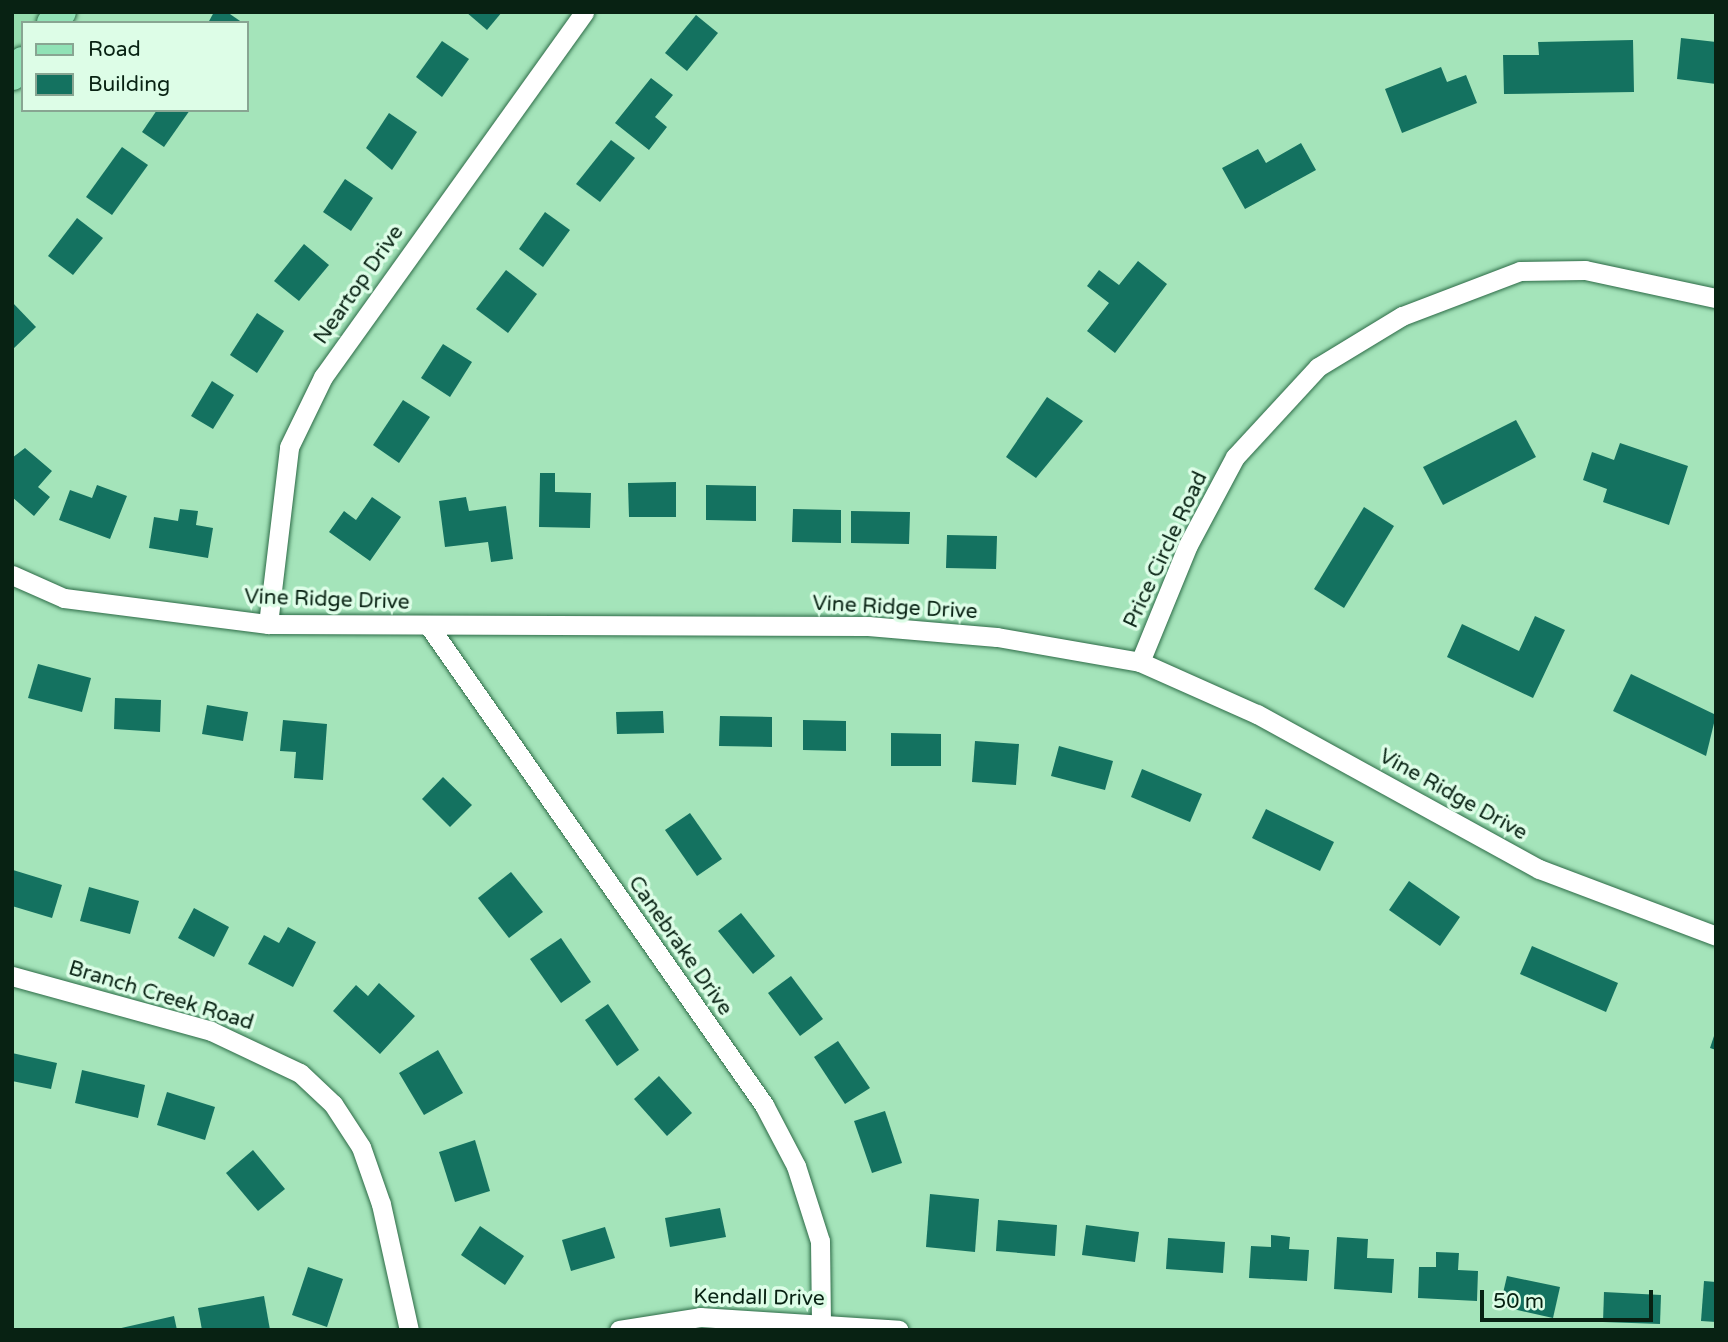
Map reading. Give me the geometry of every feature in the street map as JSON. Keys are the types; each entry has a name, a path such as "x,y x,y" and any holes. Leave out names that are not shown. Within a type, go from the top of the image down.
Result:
{"street":[{"name":"Neartop Drive","path":"268,624 289,447 323,377 584,12"},
{"name":"Price Circle Road","path":"1140,663 1188,545 1235,457 1318,367 1402,316 1521,271 1585,270 1716,298"},
{"name":"Vine Ridge Drive","path":"12,575 64,598 268,624 867,626 997,637 1140,663 1257,714 1539,869 1716,936"},
{"name":"Canebrake Drive","path":"429,626 764,1105 796,1166 820,1241 821,1321"},
{"name":"Branch Creek Road","path":"12,976 211,1031 300,1073 333,1104 361,1147 382,1204 409,1330"},
{"name":"Kendall Drive","path":"619,1330 700,1317 821,1321 899,1330"}],"shaded area":[{"path":"12,12 47,12 40,21 21,21 21,50 12,62"}],"building":[{"path":"214,12 227,12 240,21 209,21"},
{"path":"466,12 502,12 487,30"},
{"path":"696,15 718,33 687,71 665,53"},
{"path":"1681,38 1716,42 1716,84 1677,79"},
{"path":"1633,40 1634,92 1504,94 1503,55 1539,55 1538,42"},
{"path":"442,41 469,59 442,97 416,77"},
{"path":"1441,67 1447,82 1466,75 1477,103 1402,133 1385,89"},
{"path":"651,78 673,95 655,117 667,127 649,150 615,123"},
{"path":"156,112 189,112 164,147 142,132"},
{"path":"389,113 417,132 392,170 366,148"},
{"path":"611,140 635,158 600,202 576,184"},
{"path":"1301,143 1316,170 1245,209 1222,168 1258,149 1266,163"},
{"path":"122,147 148,165 112,215 86,197"},
{"path":"345,179 373,198 351,231 323,212"},
{"path":"545,212 570,230 543,267 519,249"},
{"path":"77,218 103,238 73,275 48,256"},
{"path":"304,244 329,265 299,301 274,281"},
{"path":"1138,261 1167,284 1115,353 1087,331 1109,303 1087,286 1099,270 1119,285"},
{"path":"506,270 537,294 508,333 476,309"},
{"path":"12,302 36,327 12,350"},
{"path":"257,313 284,331 257,373 230,355"},
{"path":"443,344 472,362 450,397 421,378"},
{"path":"212,381 234,395 213,429 191,416"},
{"path":"1047,397 1083,421 1036,478 1006,457"},
{"path":"403,400 430,417 399,463 373,445"},
{"path":"1516,420 1536,457 1443,505 1423,467"},
{"path":"1620,443 1688,466 1669,525 1603,502 1607,489 1583,480 1592,452 1614,460"},
{"path":"25,448 52,471 38,487 50,497 34,516 12,497 12,458"},
{"path":"540,473 555,473 555,492 591,493 590,528 539,527"},
{"path":"676,482 676,517 629,517 628,483"},
{"path":"97,485 127,496 110,539 59,520 70,490 92,498"},
{"path":"706,485 756,486 756,521 706,520"},
{"path":"372,497 401,517 370,561 329,532 344,511 356,520"},
{"path":"466,497 469,511 506,506 513,559 491,562 488,542 445,547 439,501"},
{"path":"1364,507 1394,526 1344,608 1314,589"},
{"path":"180,509 198,511 196,525 213,528 208,558 149,548 154,517 178,521"},
{"path":"793,509 841,510 841,543 792,542"},
{"path":"851,511 910,512 909,544 851,543"},
{"path":"947,535 997,536 996,569 946,568"},
{"path":"1535,616 1565,630 1533,698 1447,657 1462,624 1519,651"},
{"path":"38,664 91,678 82,712 28,698"},
{"path":"1631,674 1716,715 1706,756 1613,711"},
{"path":"115,698 161,700 160,732 114,729"},
{"path":"207,705 248,712 243,741 202,734"},
{"path":"663,711 664,733 617,734 616,712"},
{"path":"720,716 772,717 772,747 719,746"},
{"path":"283,720 327,724 323,780 294,778 296,752 280,751"},
{"path":"803,720 846,721 846,751 803,750"},
{"path":"891,733 941,734 941,766 891,766"},
{"path":"975,741 1019,744 1016,785 972,782"},
{"path":"1059,746 1113,761 1105,790 1051,776"},
{"path":"1142,769 1202,794 1190,822 1131,797"},
{"path":"443,777 472,805 450,827 422,799"},
{"path":"1266,809 1334,842 1320,871 1252,838"},
{"path":"690,813 722,859 697,876 665,830"},
{"path":"13,870 62,885 52,918 12,906"},
{"path":"511,872 543,912 509,938 478,898"},
{"path":"1409,881 1460,917 1440,946 1389,910"},
{"path":"89,887 139,901 130,934 80,921"},
{"path":"194,908 229,927 214,957 178,938"},
{"path":"741,913 775,956 753,974 718,931"},
{"path":"288,927 316,942 293,987 248,964 264,935 279,943"},
{"path":"561,938 591,982 561,1003 530,959"},
{"path":"1532,946 1618,983 1606,1012 1520,974"},
{"path":"791,976 823,1019 800,1036 768,993"},
{"path":"379,983 415,1016 380,1054 333,1011 356,985 368,996"},
{"path":"608,1004 639,1050 617,1066 585,1020"},
{"path":"1716,1030 1716,1050 1710,1048"},
{"path":"838,1041 870,1088 845,1104 814,1057"},
{"path":"438,1050 463,1093 424,1115 399,1073"},
{"path":"12,1053 57,1063 51,1089 12,1081"},
{"path":"82,1070 145,1085 138,1118 75,1103"},
{"path":"659,1076 692,1113 667,1136 634,1099"},
{"path":"167,1092 215,1107 205,1140 157,1125"},
{"path":"885,1111 902,1163 872,1173 854,1121"},
{"path":"475,1140 490,1191 455,1202 439,1152"},
{"path":"253,1150 285,1189 258,1211 226,1173"},
{"path":"930,1194 979,1199 975,1252 926,1247"},
{"path":"720,1208 726,1237 670,1247 665,1218"},
{"path":"998,1220 1057,1225 1055,1256 996,1251"},
{"path":"1086,1225 1139,1232 1135,1262 1082,1255"},
{"path":"480,1226 524,1256 505,1285 461,1255"},
{"path":"605,1227 615,1258 571,1271 562,1240"},
{"path":"1271,1235 1290,1237 1289,1249 1309,1250 1307,1281 1249,1278 1251,1246 1271,1247"},
{"path":"1337,1237 1368,1239 1367,1258 1394,1259 1392,1293 1334,1289"},
{"path":"1168,1238 1225,1242 1223,1273 1166,1269"},
{"path":"1436,1252 1459,1253 1458,1270 1478,1271 1477,1301 1418,1298 1419,1267 1436,1267"},
{"path":"308,1267 343,1279 327,1327 292,1315"},
{"path":"1507,1276 1560,1287 1553,1318 1500,1306"},
{"path":"1704,1281 1716,1282 1716,1322 1701,1321"},
{"path":"1604,1292 1661,1295 1660,1324 1603,1322"},
{"path":"264,1296 270,1330 202,1330 198,1308"},
{"path":"174,1316 177,1330 117,1330 117,1329"}]}
